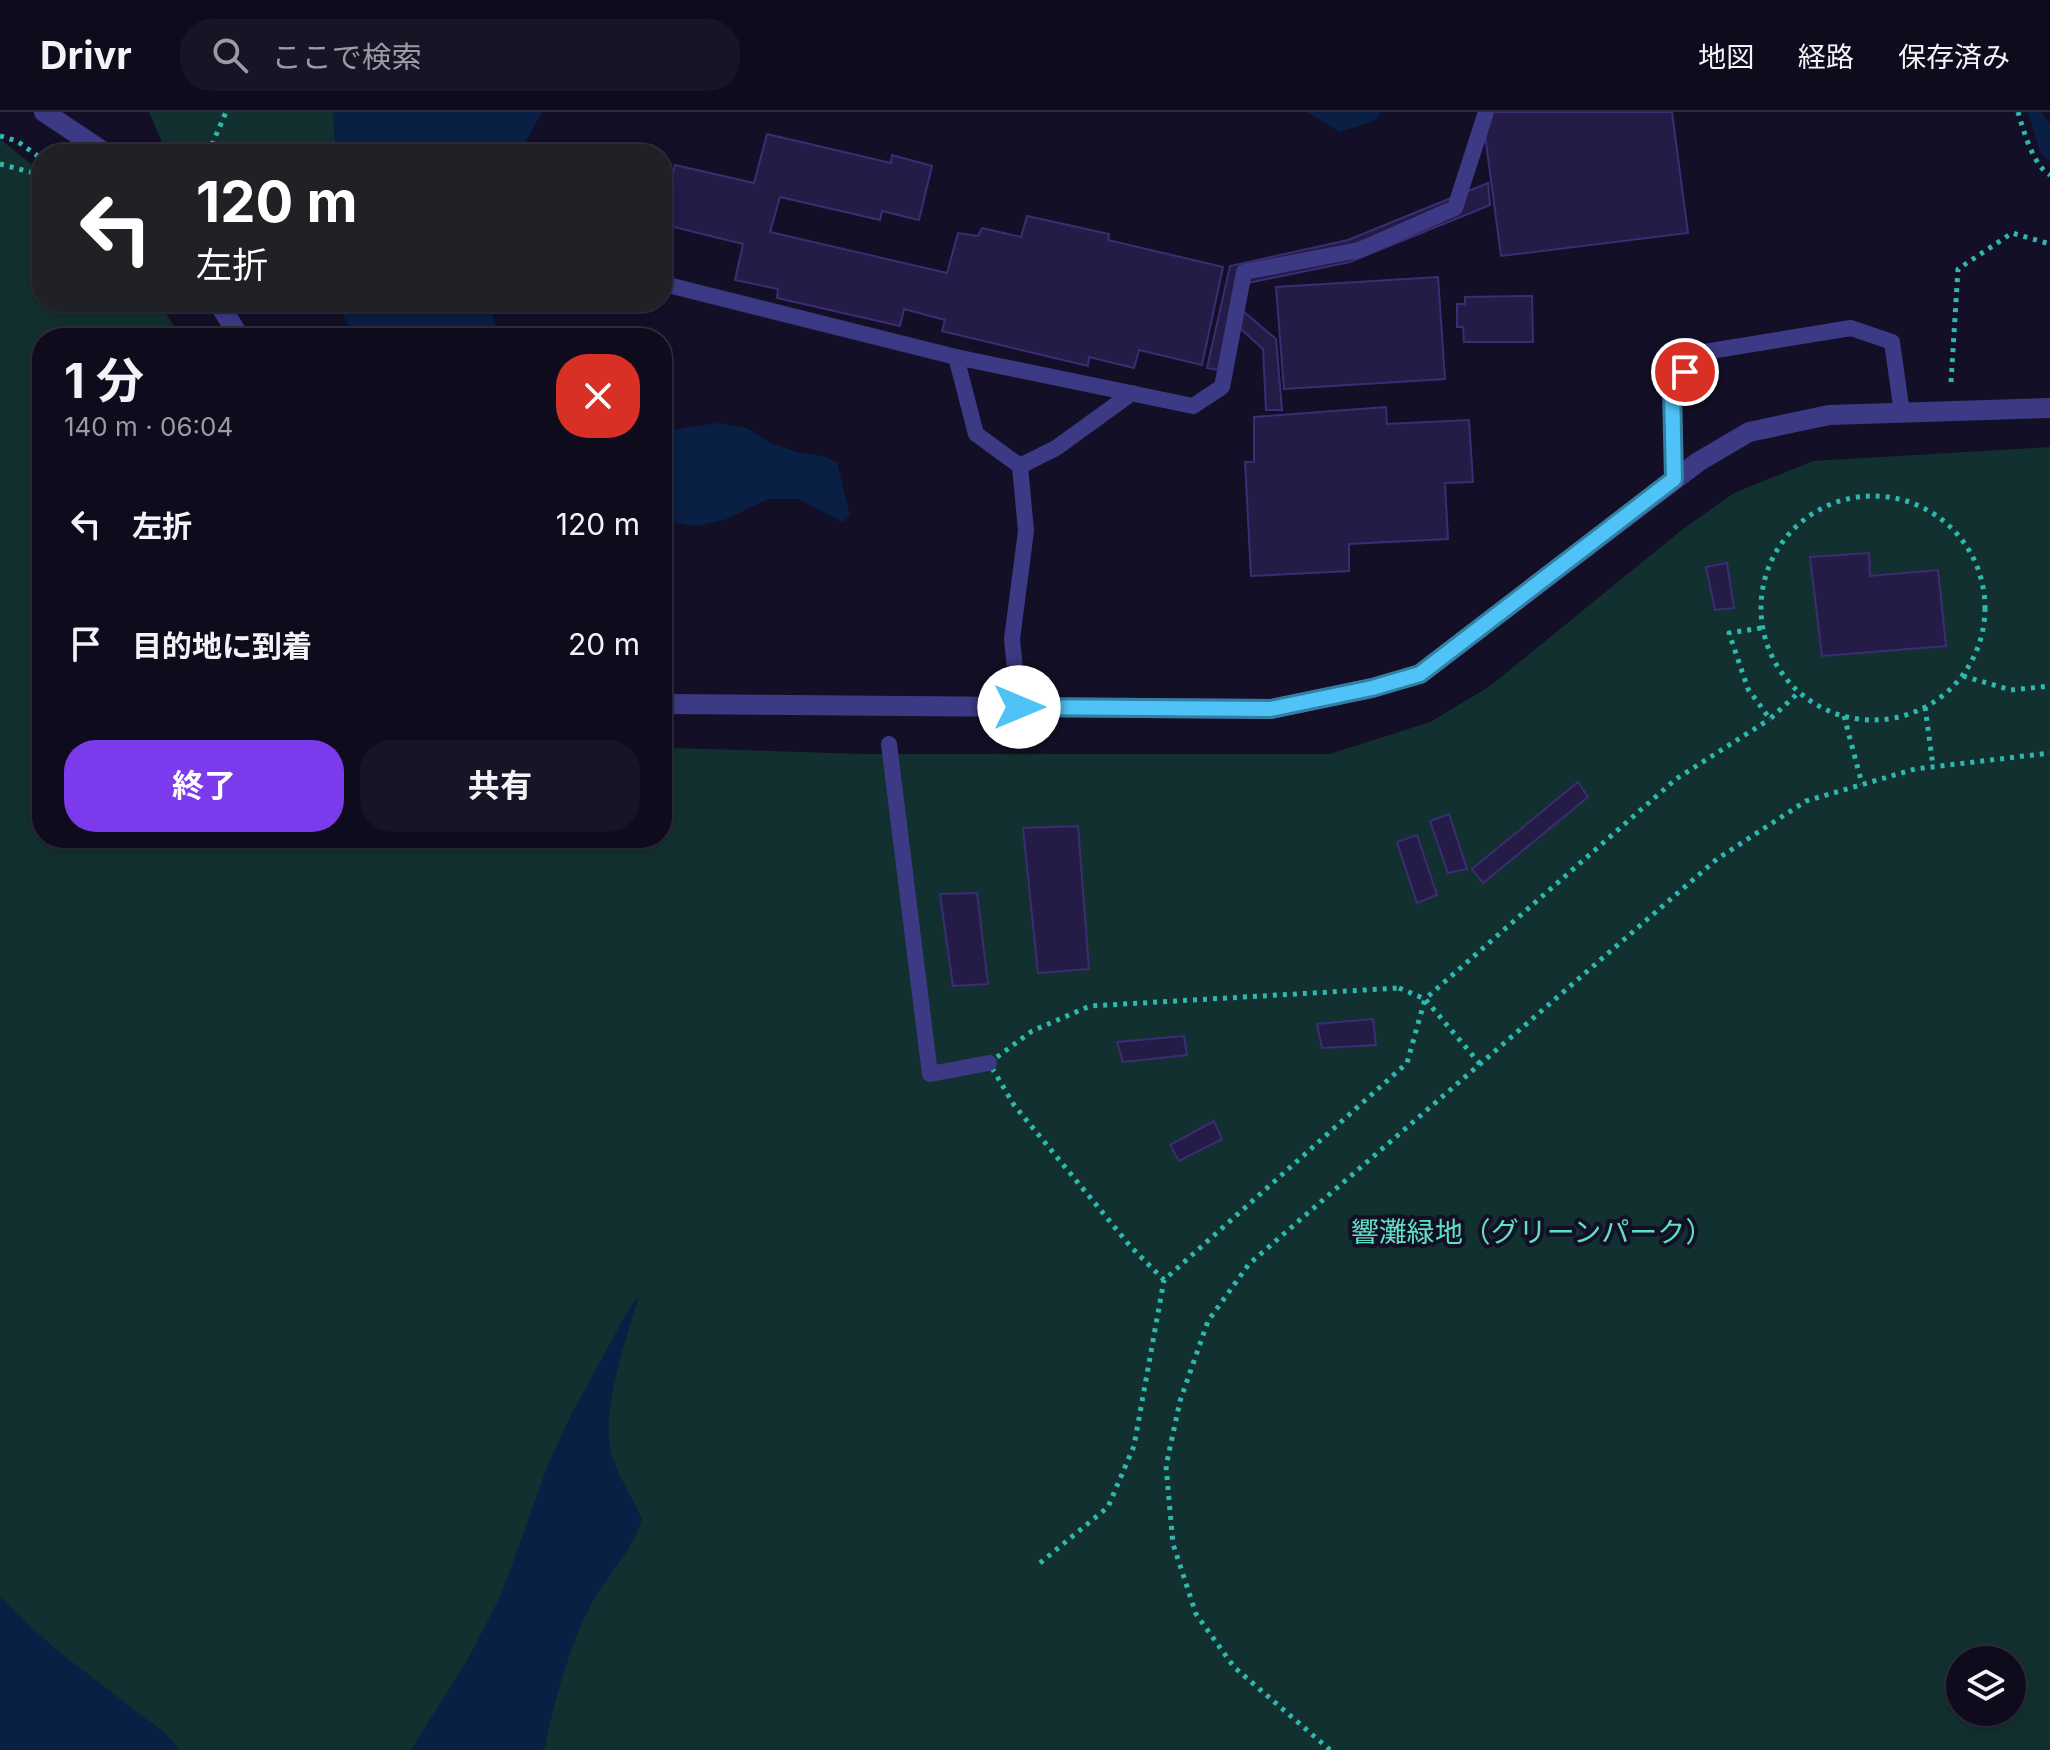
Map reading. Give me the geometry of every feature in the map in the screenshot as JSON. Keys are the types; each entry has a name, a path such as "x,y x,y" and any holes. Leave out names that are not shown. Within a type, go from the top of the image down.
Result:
{"street":[{"path":"44,112 92,144"},
{"path":"672,704 1271,709 1372,688 1420,674 1674,479 1749,432 1829,415 2050,408"}],"lane":[{"path":"672,286 956,357 1193,406 1222,387 1244,272 1359,250 1455,208 1486,112"},
{"path":"1674,479 1672,390 1698,353 1851,328 1892,342 1902,413"},
{"path":"956,357 976,434 1020,466 1026,531 1012,639 1019,707"},
{"path":"1020,466 1056,448 1132,393"},
{"path":"889,744 930,1074 989,1063"}],"path":[{"path":"212,144 226,112"},
{"path":"2018,112 2026,140 2044,172 2050,175"},
{"path":"0,136 17,141 32,152"},
{"path":"0,164 32,172"},
{"path":"1950,411 1958,269 2012,233 2050,244"},
{"path":"1866,496 1902,499 1936,514 1963,540 1980,572 1986,608 1981,643 1963,676 1937,701 1904,717 1868,721 1831,713 1799,693 1774,663 1761,628 1761,590 1773,554 1797,524 1829,504 1866,496"},
{"path":"1761,628 1729,633 1748,689 1770,719"},
{"path":"1963,676 2011,690 2050,686"},
{"path":"1040,1563 1108,1507 1134,1446 1164,1280 1407,1063 1425,999 1676,779 1770,719 1799,693"},
{"path":"1925,707 1933,766"},
{"path":"1844,716 1862,784"},
{"path":"1330,1750 1234,1667 1196,1614 1173,1544 1166,1466 1180,1401 1208,1321 1249,1264 1717,859 1806,801 1915,769 2050,753"},
{"path":"1164,1280 1131,1247 1014,1105 989,1063 1032,1031 1090,1006 1399,988 1425,999 1480,1064"}],"green space":[{"path":"149,112 333,112 335,144 163,144"},
{"name":"響灘緑地（グリーンパーク）","path":"0,139 32,165 32,312 165,312 175,328 32,328 32,848 672,848 672,748 863,754 1330,754 1430,722 1490,686 1683,529 1734,493 1813,461 2050,447 2050,1750 0,1750"}],"water":[{"path":"333,112 542,112 524,144 335,144"},
{"path":"1307,112 1381,112 1374,121 1340,132"},
{"path":"2028,112 2041,112 2050,124 2050,162 2040,152"},
{"path":"341,312 491,312 497,328 351,328"},
{"path":"716,423 747,428 771,443 837,462 850,515 843,522 798,499 768,499 727,519 697,526 672,523 672,430"},
{"path":"639,1296 616,1376 609,1439 615,1464 642,1518 626,1553 582,1622 563,1675 545,1747 543,1750 411,1750 469,1657 501,1595 549,1462 571,1415 631,1305"},
{"path":"0,1597 55,1649 164,1732 180,1750 0,1750"}],"building":[{"path":"1482,112 1672,112 1688,233 1501,256"},
{"path":"767,134 891,163 892,155 932,166 919,220 882,211 880,220 780,197 770,232 947,273 958,233 978,236 982,228 1021,237 1027,216 1109,234 1108,240 1223,267 1202,365 1139,350 1134,368 1089,357 1088,366 942,331 945,320 904,309 900,326 777,298 778,289 735,280 743,244 672,226 675,165 754,183"},
{"path":"1488,183 1490,205 1350,262 1243,284 1237,306 1276,339 1282,410 1266,410 1263,349 1233,322 1223,371 1207,368 1230,266 1348,240"},
{"path":"1438,277 1445,379 1284,389 1276,287"},
{"path":"1532,296 1533,342 1464,342 1463,327 1457,327 1457,304 1465,304 1465,297"},
{"path":"1386,407 1387,424 1469,420 1473,482 1445,483 1448,539 1349,544 1349,571 1251,576 1245,462 1254,462 1254,417"},
{"path":"1869,553 1870,576 1938,570 1946,646 1822,656 1810,557"},
{"path":"1727,563 1734,608 1715,610 1706,567"},
{"path":"1578,782 1588,797 1483,883 1472,869"},
{"path":"1449,814 1467,869 1448,873 1430,821"},
{"path":"1078,826 1089,969 1038,973 1023,828"},
{"path":"1417,835 1437,895 1417,903 1397,842"},
{"path":"977,893 988,984 953,986 940,894"},
{"path":"1373,1019 1376,1045 1322,1048 1317,1024"},
{"path":"1184,1036 1187,1055 1123,1062 1117,1042"},
{"path":"1214,1121 1222,1139 1179,1161 1170,1145"}],"route":[{"path":"1019,707 1271,709 1372,688 1420,674 1674,479 1672,390 1685,372"}]}
